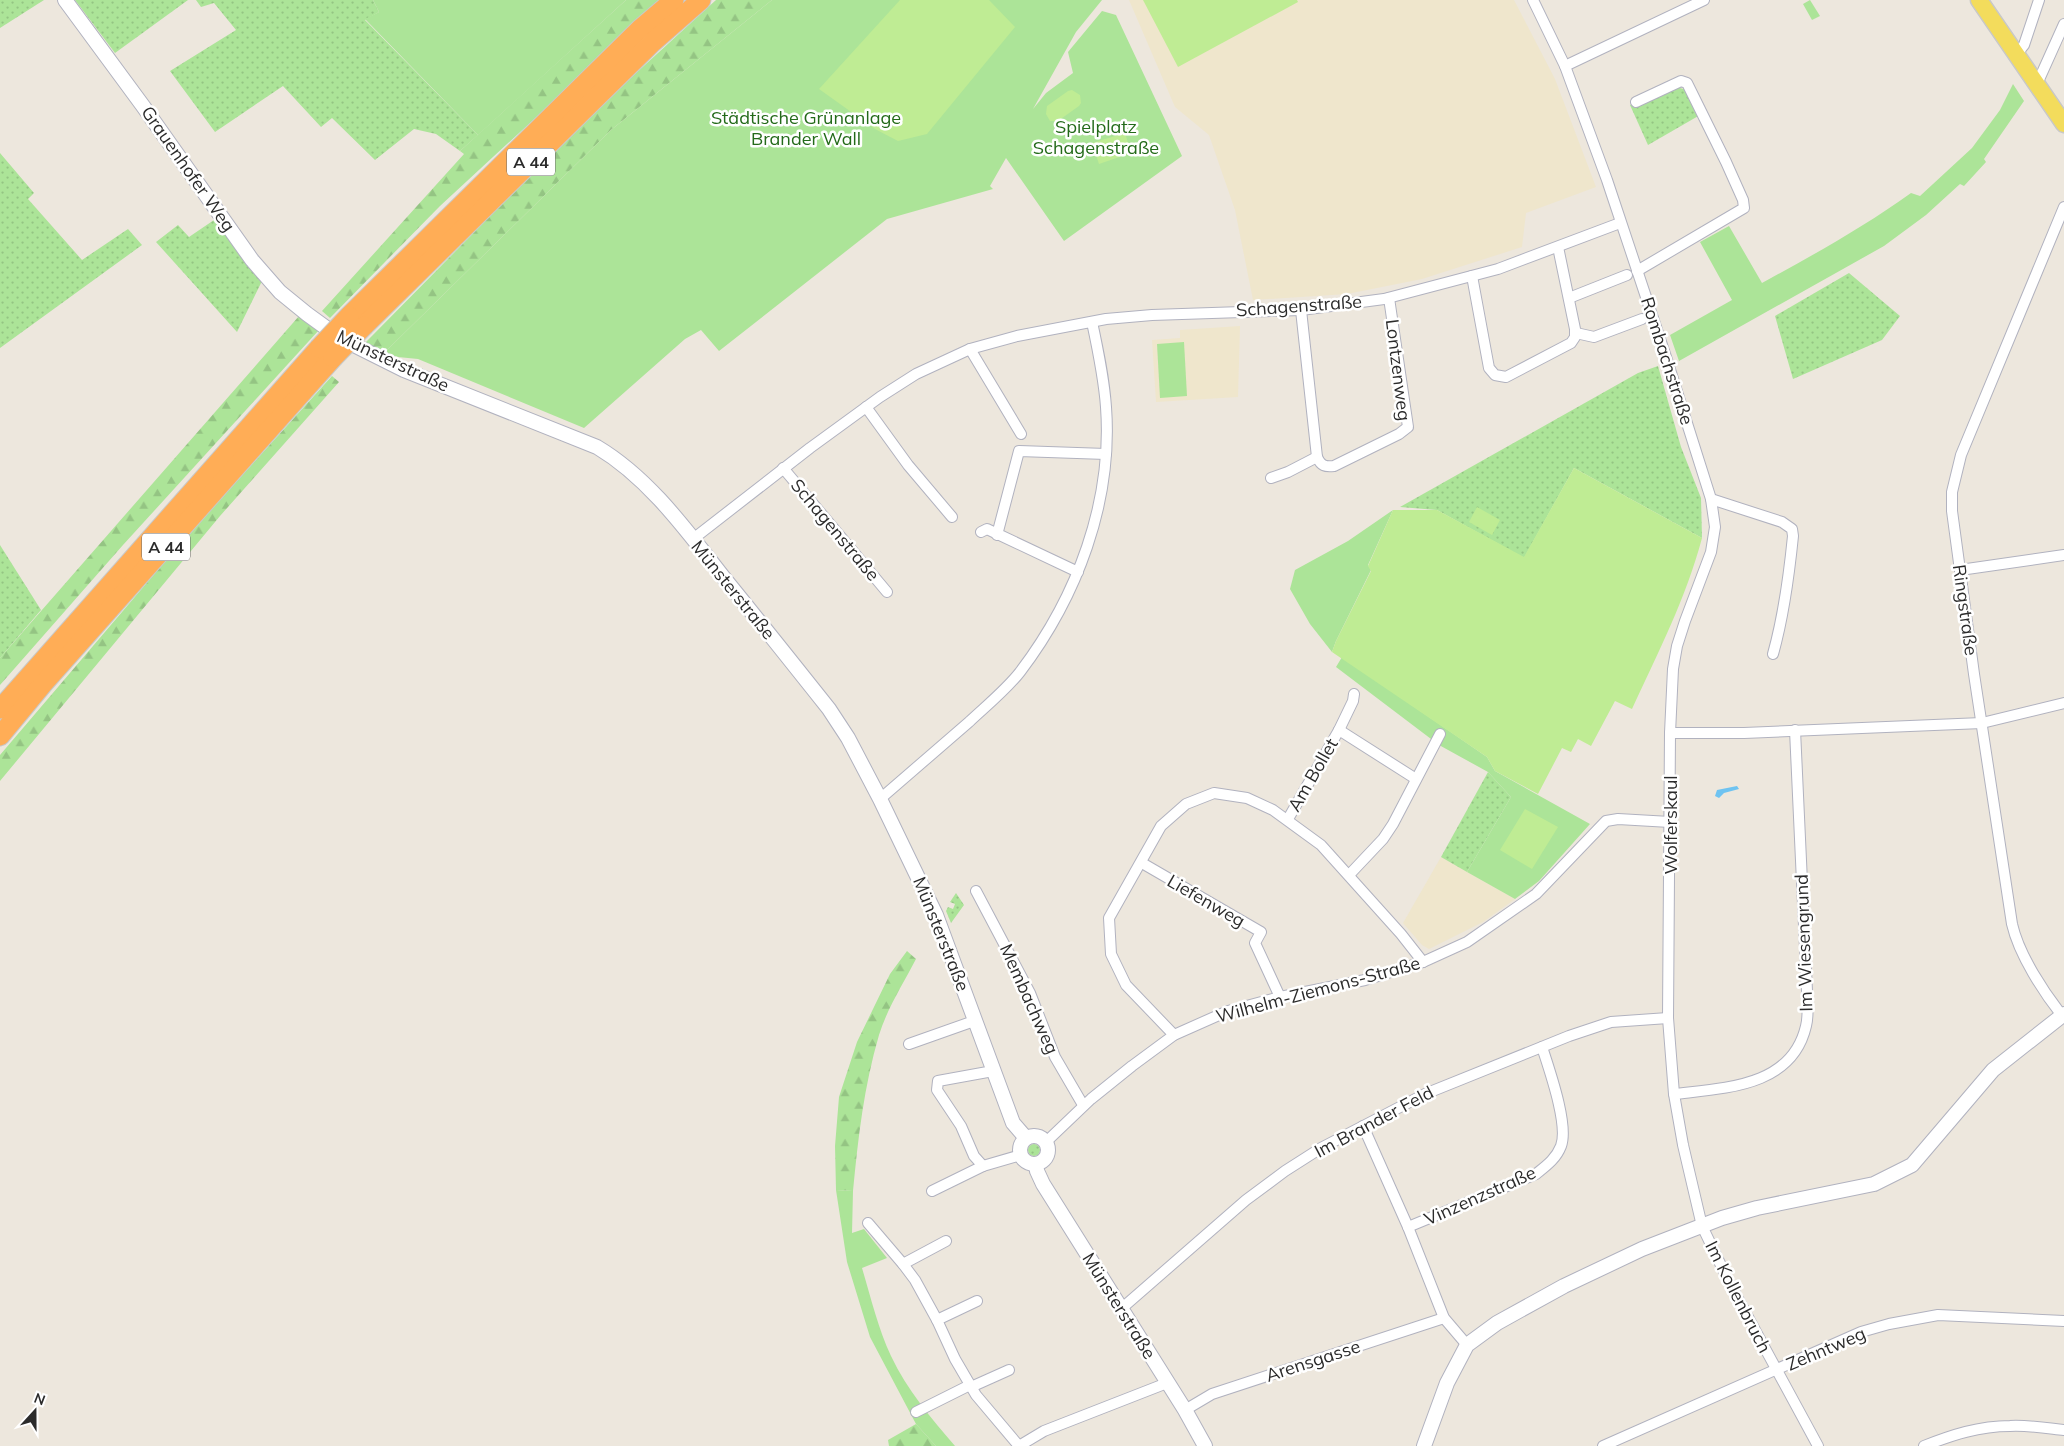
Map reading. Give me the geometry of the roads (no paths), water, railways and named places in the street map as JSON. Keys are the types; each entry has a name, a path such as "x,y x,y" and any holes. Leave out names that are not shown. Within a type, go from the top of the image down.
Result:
{"highway":[{"name":"A 44","path":"0,709 357,321 640,29 674,0"},
{"name":"A 44","path":"357,321 653,42 701,0"},
{"name":"A 44","path":"0,736 326,354"}],"main road":[{"path":"1979,0 2064,124"}],"street":[{"name":"Grauenhofer Weg","path":"65,0 252,260 280,292 324,327"},
{"name":"Rombachstraße","path":"1533,0 1564,66 1607,180 1632,273 1711,499 1715,527 1712,552 1677,646 1673,670 1670,733"},
{"path":"1564,66 1704,0"},
{"path":"2016,55 2024,45 2039,0"},
{"path":"2036,84 2064,24"},
{"path":"1569,298 1632,273 1744,208 1743,200 1730,169 1687,83 1681,81 1636,102"},
{"name":"Ringstraße","path":"2063,1016 2024,958 2015,936 1960,570 1952,492 1957,465 2064,207"},
{"name":"Schagenstraße","path":"693,539 782,468 866,407 916,374 970,349 1017,336 1092,322 1152,315 1301,310 1388,298 1472,276 1558,247 1620,223"},
{"path":"1472,276 1489,368 1495,375 1501,378 1510,376 1571,343 1576,333 1558,247"},
{"name":"Lontzenweg","path":"1317,457 1320,463 1326,467 1334,466 1399,434 1408,427 1388,298"},
{"path":"1270,478 1288,472 1317,457 1301,310"},
{"path":"1576,333 1594,337 1642,319"},
{"path":"880,799 998,695 1020,672 1050,628 1078,572 1096,517 1106,454 1106,407 1102,373 1092,322"},
{"name":"Münsterstraße","path":"324,327 359,349 404,370 597,447 614,458 654,494 693,539 829,708 848,738 936,915 1013,1123 1026,1138"},
{"path":"970,349 1021,434"},
{"path":"866,407 908,465 952,517"},
{"path":"997,535 1019,451 1106,454"},
{"name":"Schagenstraße","path":"782,468 887,592"},
{"path":"1711,499 1782,522 1792,530 1787,594 1774,654"},
{"path":"981,532 987,530 1078,572"},
{"path":"1960,570 2064,555"},
{"name":"Am Bollet","path":"1288,819 1339,730 1353,701 1354,694"},
{"path":"1670,733 1744,733 1982,723 2064,703"},
{"name":"Am Bollet","path":"1339,730 1416,779"},
{"name":"Im Wiesengrund","path":"1674,1094 1734,1086 1765,1077 1786,1063 1799,1046 1807,1024 1805,944 1794,730"},
{"name":"Wolferskaul","path":"1670,733 1668,1018 1674,1094 1683,1145 1702,1226"},
{"path":"1349,875 1383,839 1399,813 1440,734"},
{"path":"1174,1035 1126,985 1111,954 1110,918 1161,826 1186,804 1214,793 1247,798 1288,819 1321,845 1401,934 1422,962"},
{"name":"Wilhelm-Ziemons-Straße","path":"1046,1141 1084,1105 1174,1035 1228,1011 1365,980 1422,962 1466,942 1536,894 1606,821 1618,819 1670,822"},
{"name":"Liefenweg","path":"1142,863 1261,932 1255,943 1280,998"},
{"name":"Membachweg","path":"976,892 1030,993 1055,1057 1084,1105"},
{"path":"1424,1446 1446,1382 1467,1345 1497,1322 1564,1286 1642,1249 1702,1226 1757,1208 1874,1184 1912,1165 1993,1070 2063,1016"},
{"name":"Im Brander Feld","path":"1121,1309 1246,1200 1285,1171 1321,1148 1425,1094 1490,1066 1542,1048 1569,1036 1611,1022 1668,1018"},
{"path":"909,1044 974,1021"},
{"name":"Vinzenzstraße","path":"1408,1227 1536,1174 1553,1160 1562,1144 1562,1118 1542,1048"},
{"path":"983,1166 974,1156 961,1126 937,1090 937,1087 938,1081 993,1070"},
{"path":"1364,1126 1408,1227 1444,1318 1467,1345"},
{"path":"1032,1135 1046,1141 1049,1147 1048,1155 1043,1162 1029,1163 1021,1155 1020,1146 1026,1138 1032,1135"},
{"path":"932,1191 983,1166 1021,1155"},
{"name":"Münsterstraße","path":"1036,1164 1043,1184 1185,1410 1205,1446"},
{"path":"868,1223 915,1280 937,1320 951,1353 970,1386 1019,1446 1035,1435 1167,1383"},
{"name":"Im Kollenbruch","path":"1702,1226 1729,1282 1818,1446"},
{"path":"903,1264 946,1241"},
{"path":"937,1320 977,1301"},
{"name":"Zehntweg","path":"1603,1446 1860,1332 1889,1324 1938,1315 2064,1321"},
{"name":"Arensgasse","path":"1185,1410 1212,1394 1444,1318"},
{"path":"916,1412 1009,1370"},
{"path":"1924,1446 1962,1432 1985,1427 2012,1426 2064,1430"}],"water":[{"path":"1737,786 1739,789 1724,793 1719,798 1715,796 1717,790"}],"park label":[{"name":"Städtische Grünanlage Brander Wall","path":"806,128"},
{"name":"Spielplatz Schagenstraße","path":"1096,137"}]}
